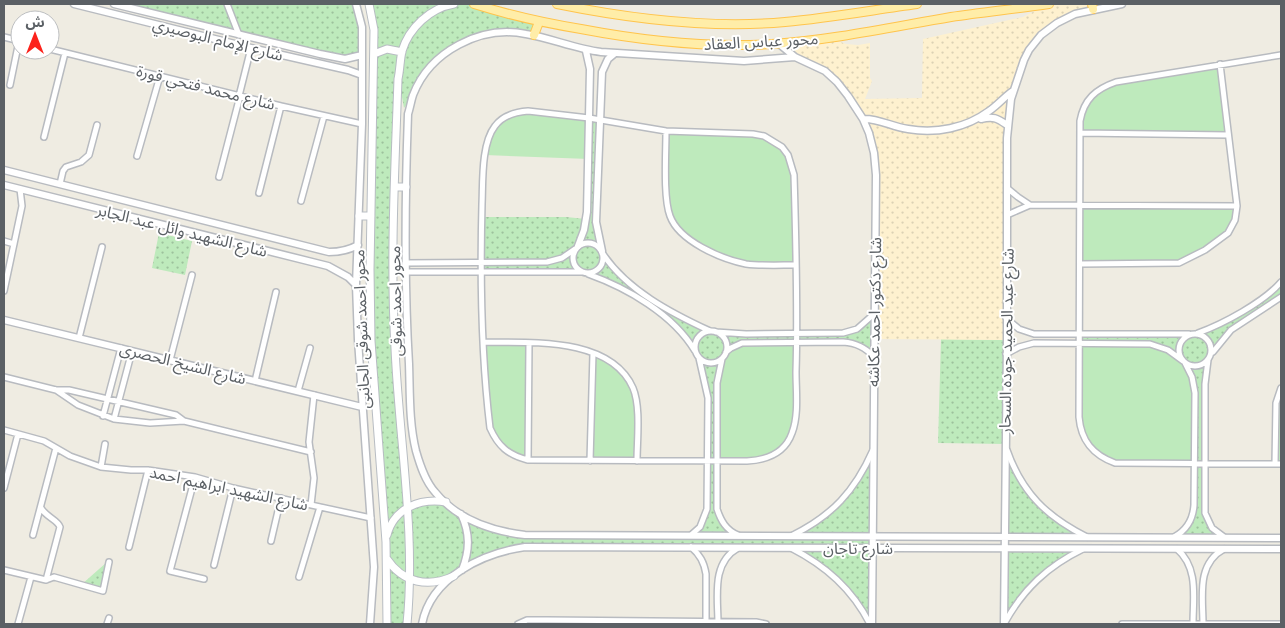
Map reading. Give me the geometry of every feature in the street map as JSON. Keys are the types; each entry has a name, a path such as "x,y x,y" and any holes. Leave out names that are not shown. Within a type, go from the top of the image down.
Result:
{"main road":[{"name":"محور احمد شوقى","path":"369,4 374,30 371,341 386,542 387,624"},
{"name":"محور احمد شوقى","path":"407,624 410,579 407,508 394,340 393,298 398,78 402,52 408,36 423,19 434,11 454,4"},
{"name":"محور عباس العقاد","path":"474,4 539,22 620,37 705,45 778,43 830,38 951,17 1049,4"},
{"name":"محور عباس العقاد","path":"557,4 660,20 744,24 785,22 917,4"},
{"path":"534,36 539,22"},
{"path":"374,54 387,49 402,52"},
{"path":"395,188 406,187"},
{"path":"359,216 371,216"},
{"path":"386,542 393,522 407,508 426,501 446,502"},
{"path":"386,558 396,571 421,583 444,581 454,576"}],"street":[{"name":"شارع الإمام البوصيري","path":"74,4 348,70 362,75"},
{"name":"شارع الإمام البوصيري","path":"114,4 346,59 362,56"},
{"path":"227,4 239,35"},
{"name":"محور احمد شوقى الجانبى","path":"356,4 362,27 362,124 356,285 362,407 374,567 370,624"},
{"name":"شارع عبد الحميد جوده السحار","path":"1004,624 1007,125 1013,91 1024,60 1035,42 1049,28 1092,6 1122,4"},
{"path":"446,502 434,492 426,479 414,441 406,324 405,262 408,114 414,95 423,77 436,62 454,47 475,37 498,32 517,32 586,51 614,54 744,61 795,57"},
{"name":"شارع دكتور احمد عكاشه","path":"778,43 795,57 820,68 831,76 848,96 863,119 874,153 876,175 871,624"},
{"path":"219,177 251,48"},
{"path":"586,51 590,69 587,212 584,230 572,259 577,269 626,291 667,318 682,333 695,351 708,398 708,461 706,515 700,527 691,536"},
{"name":"شارع محمد فتحي قورة","path":"60,52 362,124"},
{"path":"44,137 65,53"},
{"path":"588,274 599,269 604,260 596,222 602,72 608,58 614,54"},
{"path":"1281,55 1116,82 1100,88 1086,102 1082,111 1080,133 1080,428 1089,447 1096,454 1115,463 1278,464 1276,403 1281,388"},
{"path":"10,85 16,60"},
{"path":"1080,264 1179,263 1205,250 1228,233 1235,220 1237,206 1220,64"},
{"path":"137,156 160,76"},
{"path":"977,119 1013,91"},
{"path":"259,193 281,106"},
{"path":"515,112 540,112 600,121 666,131 753,134 773,141 782,147 788,155 794,175 797,334 795,419 792,433 785,445 774,454 761,460 528,460 515,457 504,450 495,440 490,428 482,342 480,272 484,162 489,138 494,126 504,117 515,112"},
{"path":"301,201 324,116"},
{"path":"863,119 874,119 898,127 922,130 946,129 977,119 992,117 999,119 1007,125"},
{"path":"60,184 66,167 81,162 89,155 97,125"},
{"path":"666,131 667,204 670,217 677,229 706,249 733,260 748,264 796,265"},
{"path":"1080,133 1228,135"},
{"name":"شارع الشهيد وائل عبد الجابر","path":"4,170 329,252 350,250 358,245"},
{"path":"12,187 15,173"},
{"name":"شارع الشهيد وائل عبد الجابر","path":"4,185 328,266 343,274 356,285"},
{"path":"1007,188 1030,205"},
{"path":"4,291 23,204 20,189"},
{"path":"1007,215 1030,205 1237,206"},
{"path":"4,241 14,244"},
{"path":"405,262 547,262 562,258 588,242 599,246 615,271 630,285 682,317 713,331 725,340 726,352"},
{"path":"292,258 296,244"},
{"path":"79,338 102,247"},
{"path":"4,257 11,259"},
{"path":"405,272 582,272"},
{"path":"170,360 192,275"},
{"path":"1006,318 1019,329 1034,334 1198,333 1217,326 1234,316 1273,291 1281,282"},
{"path":"255,381 276,292"},
{"path":"1006,354 1034,343 1150,344 1168,350 1191,366 1197,366 1203,364 1210,357 1223,337 1231,330 1281,297"},
{"path":"695,351 694,346 698,337 701,334 713,331 746,334 843,333 850,332 864,325 874,314"},
{"name":"شارع الشيخ الحصرى","path":"4,320 362,407"},
{"path":"1198,333 1210,341 1212,348 1205,384 1205,513 1212,528 1225,538"},
{"path":"1174,537 1186,528 1193,513 1196,393 1192,377 1179,351 1179,346 1184,337 1189,334"},
{"path":"482,342 551,343 572,346 593,353 617,368 626,376 633,388 637,402 638,461"},
{"path":"741,536 728,528 719,516 718,509 718,383 722,359 726,352 742,343 850,342 863,348 874,357"},
{"path":"528,460 529,343"},
{"path":"103,416 121,348"},
{"path":"298,391 310,348"},
{"path":"114,420 132,351"},
{"path":"590,461 593,353"},
{"path":"698,358 707,363 722,359"},
{"path":"4,377 56,390 69,390 108,399 176,416 184,421"},
{"path":"56,390 78,405 114,420 150,423 184,421 311,452"},
{"path":"311,504 314,478 309,442 314,395"},
{"name":"شارع الشهيد ابراهيم احمد","path":"4,430 44,441 70,456 100,467 148,470 195,477 233,488 371,518"},
{"path":"4,488 18,434"},
{"path":"100,467 105,444"},
{"path":"1005,444 1012,465 1022,484 1035,500 1051,515 1087,537"},
{"path":"33,536 56,448"},
{"path":"791,536 807,528 835,508 858,481 873,450"},
{"path":"130,547 148,470"},
{"path":"195,477 170,571 204,579"},
{"path":"214,565 233,488"},
{"path":"271,541 281,498"},
{"name":"شارع تاجان","path":"446,502 460,514 476,522 508,533 543,535 1281,538"},
{"path":"41,507 48,517 58,522 60,527 46,580"},
{"path":"299,577 320,507"},
{"path":"460,514 468,536 466,559 462,570"},
{"path":"543,535 543,546"},
{"path":"774,536 774,548"},
{"path":"1133,537 1133,549"},
{"name":"شارع تاجان","path":"422,624 428,606 445,584 462,570 477,561 500,552 525,547 1281,549"},
{"path":"691,547 702,558 705,566 706,623"},
{"path":"718,623 718,574 726,558 740,547"},
{"path":"791,548 808,557 839,581 852,595 871,624"},
{"path":"1004,624 1013,608 1037,579 1059,562 1083,548"},
{"path":"1177,549 1188,560 1193,574 1193,624"},
{"path":"1203,624 1204,574 1211,559 1224,549"},
{"path":"4,570 46,580 54,577 103,591 109,562"},
{"path":"18,624 31,577"},
{"path":"107,624 109,618"},
{"path":"518,624 528,622 756,622 766,624"},
{"path":"1122,624 1281,624"}],"green space":[{"path":"114,4 356,4 362,55 350,59"},
{"path":"369,4 475,4 539,22 534,35 475,37 436,62 404,108 399,81 394,316 407,507 436,500 461,514 508,533 691,536 706,515 708,398 699,358 675,325 626,291 581,272 480,272 482,217 566,217 586,219 589,118 600,121 596,213 603,254 622,278 682,317 710,331 726,333 850,332 874,314 874,357 857,344 748,342 726,352 720,366 719,516 734,533 791,536 807,528 846,496 873,450 872,624 839,581 791,547 508,549 444,581 410,580 407,624 387,624 371,341 374,30"},
{"path":"1220,64 1228,135 1080,133 1086,102 1116,82"},
{"path":"515,112 589,118 589,159 485,155 494,126"},
{"path":"666,131 764,136 782,147 792,165 796,265 748,264 719,256 677,229 667,204"},
{"path":"1080,205 1237,206 1228,233 1179,263 1080,264"},
{"path":"159,233 192,241 185,275 152,268"},
{"path":"1281,282 1281,297 1226,335 1211,356 1207,368 1204,505 1208,521 1225,538 1174,537 1181,533 1193,513 1195,393 1079,343 1079,334 1198,333 1226,321"},
{"path":"941,339 1007,340 1005,444 938,443"},
{"path":"483,342 529,343 528,460 504,450 490,428"},
{"path":"797,342 795,419 785,445 761,460 718,461 717,383 722,359 726,352 736,344"},
{"path":"1079,343 1159,346 1185,363 1194,385 1195,464 1127,465 1096,454 1080,428"},
{"path":"593,353 626,376 637,402 637,461 590,461"},
{"path":"1281,388 1281,464 1275,464 1276,403"},
{"path":"1005,444 1022,484 1051,515 1087,537 1004,537"},
{"path":"1004,548 1083,549 1037,579 1004,624"},
{"path":"107,562 103,591 81,585"}],"sand":[{"path":"1049,4 1092,4 1093,9 1057,23 1029,50 1009,108 1007,340 874,339 876,175 869,133 837,82 778,43 830,38 846,44 870,43 870,78 872,81 865,99 922,98 923,39 1023,17"}]}
